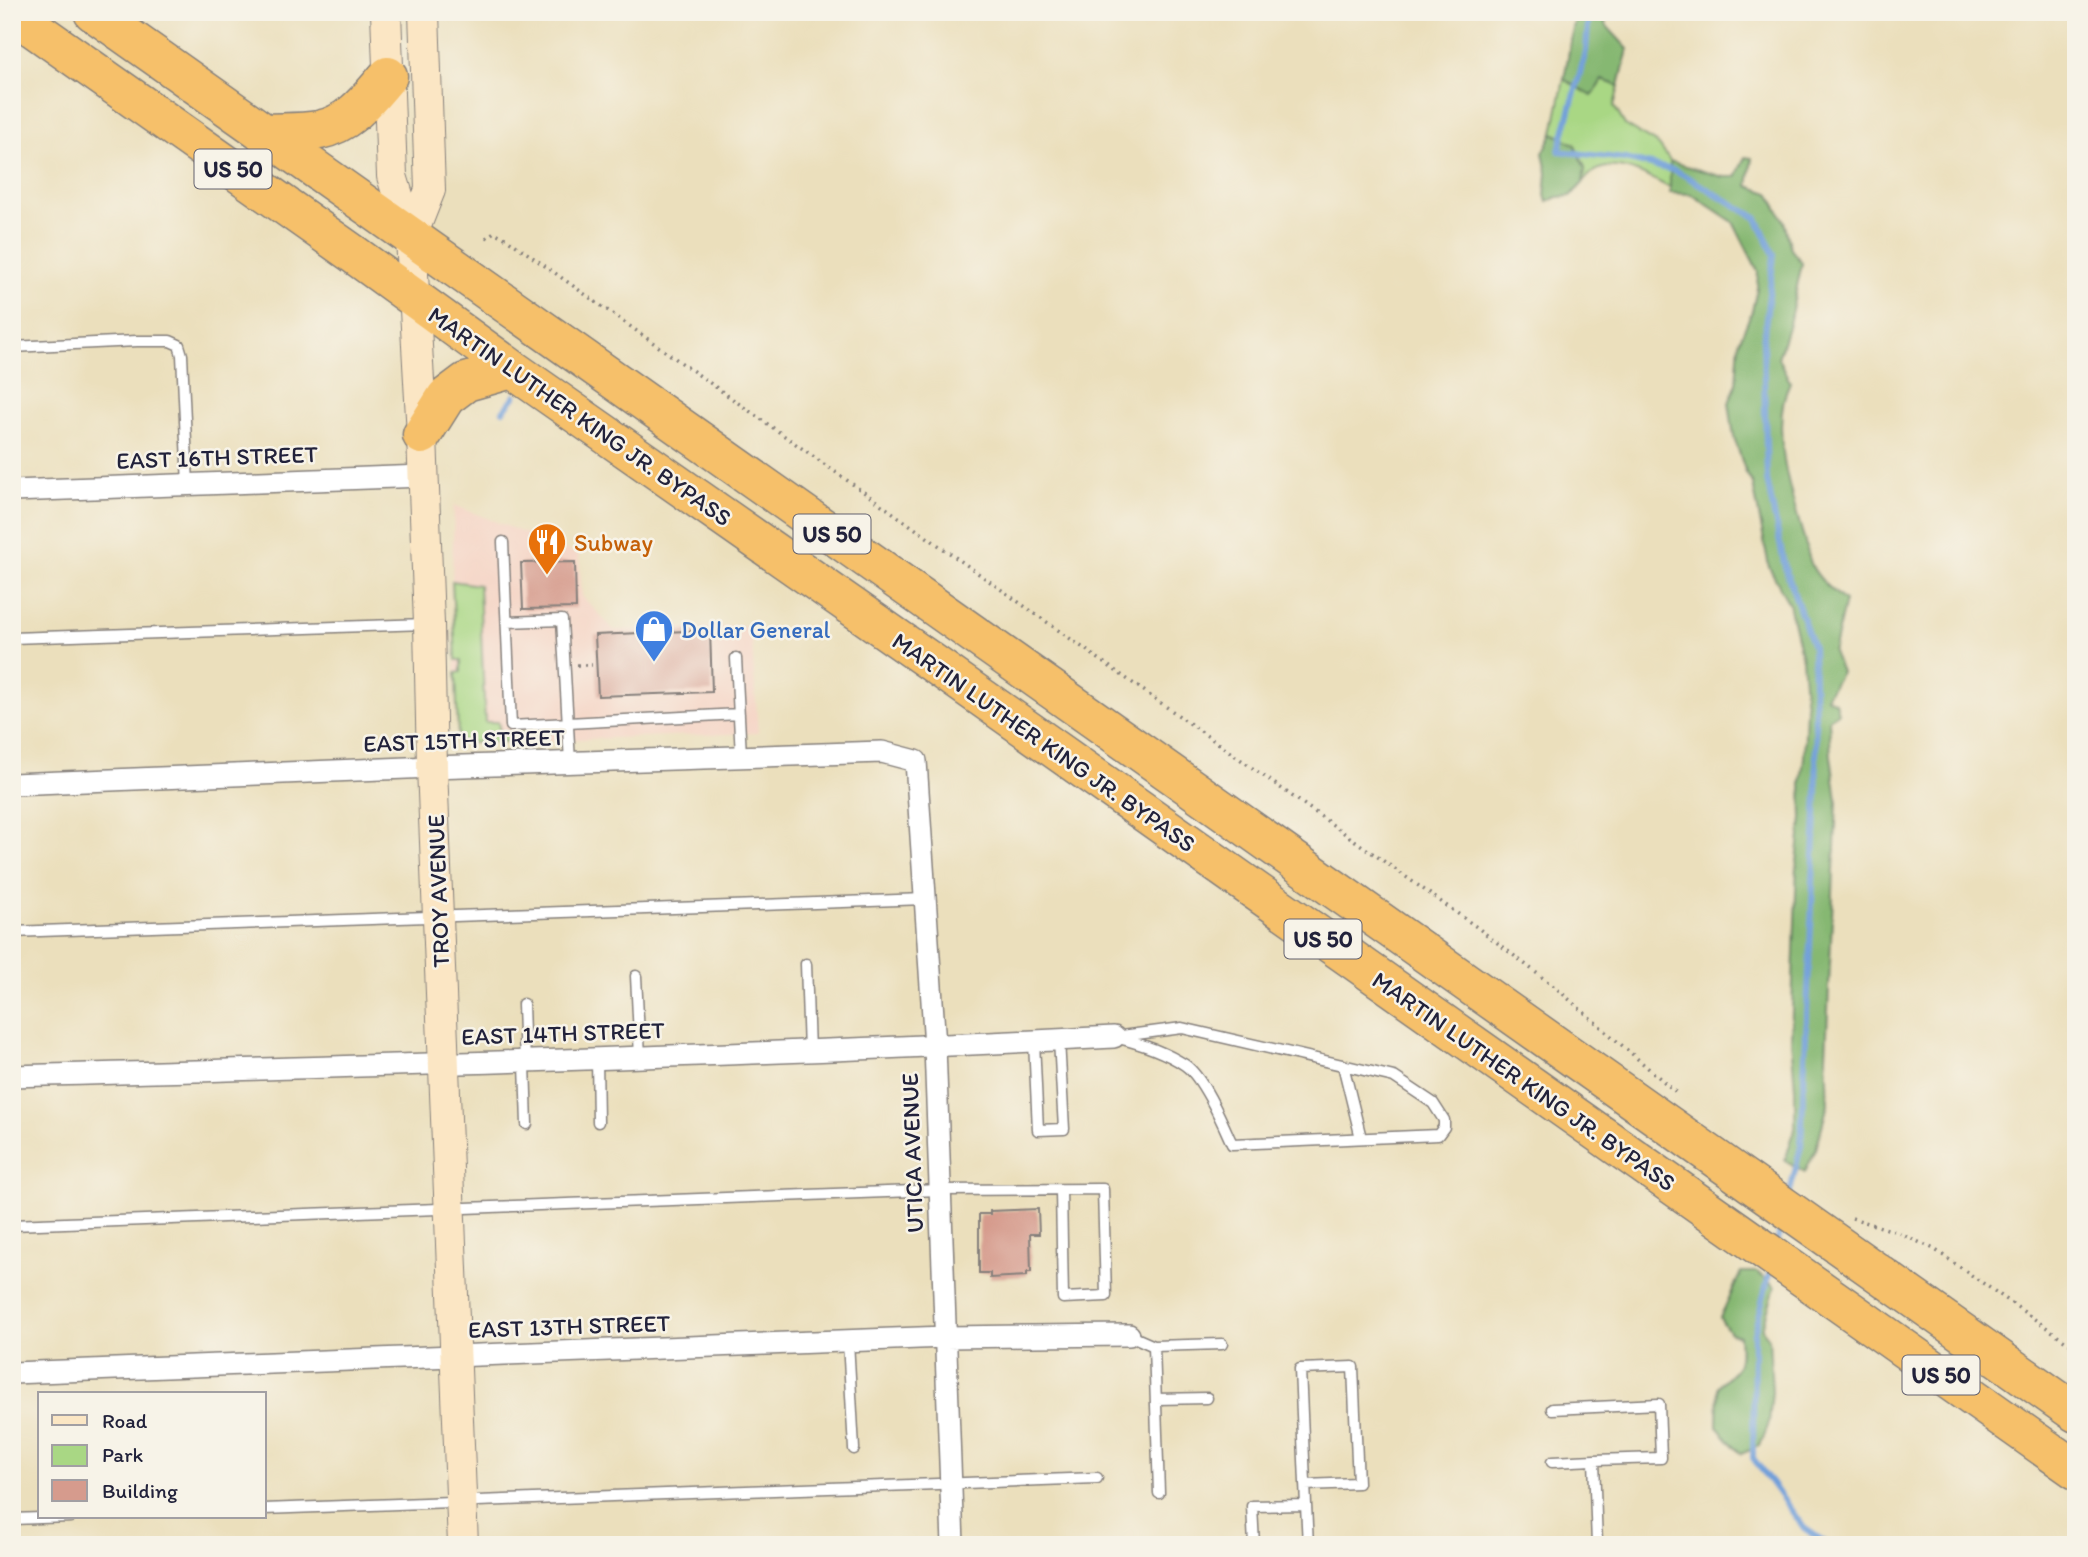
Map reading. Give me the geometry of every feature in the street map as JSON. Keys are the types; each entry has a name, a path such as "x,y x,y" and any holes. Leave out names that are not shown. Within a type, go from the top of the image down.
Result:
{"highway":[{"name":"MARTIN LUTHER KING JR. BYPASS","path":"93,12 1730,1170 1836,1226 2076,1413"},
{"name":"MARTIN LUTHER KING JR. BYPASS","path":"12,13 512,369 2076,1470"},
{"path":"263,133 319,130 341,121 362,106 388,76"},
{"path":"422,435 446,397 466,382 512,369"}],"street":[{"name":"TROY AVENUE","path":"386,12 392,176 411,238 422,435 432,766 463,1545"},
{"name":"TROY AVENUE","path":"411,238 430,190 424,12"},
{"name":"EAST 16TH STREET","path":"12,491 423,476"},
{"name":"EAST 15TH STREET","path":"12,784 432,766 882,752 916,761"},
{"name":"UTICA AVENUE","path":"916,761 935,1046 953,1545"},
{"name":"EAST 14TH STREET","path":"12,1076 445,1064 1114,1037"},
{"name":"EAST 13TH STREET","path":"12,1373 848,1340 1129,1335"}],"lane":[{"path":"12,347 137,341 170,341 179,345 182,355 188,485"},
{"path":"503,542 511,726 739,714"},
{"path":"507,622 562,620 570,762"},
{"path":"12,638 429,624"},
{"path":"736,658 741,756"},
{"path":"12,932 925,898"},
{"path":"806,964 809,1051"},
{"path":"636,976 640,1057"},
{"path":"523,1004 527,1124"},
{"path":"1182,1028 1394,1077 1433,1103 1444,1120 1444,1127 1438,1135 1232,1144 1215,1105 1187,1066 1146,1045 1114,1037 1182,1028"},
{"path":"1034,1041 1038,1130 1064,1129 1059,1040"},
{"path":"597,1058 598,1122"},
{"path":"1343,1065 1361,1138"},
{"path":"12,1225 940,1190 1103,1189 1106,1296 1063,1298 1061,1190"},
{"path":"1129,1335 1154,1346 1222,1344"},
{"path":"848,1340 854,1449"},
{"path":"1154,1346 1159,1493"},
{"path":"1305,1485 1358,1483 1353,1367 1300,1369 1305,1485 1308,1545"},
{"path":"1156,1399 1207,1398"},
{"path":"1552,1409 1659,1404 1661,1458 1552,1462"},
{"path":"1594,1460 1597,1545"},
{"path":"266,1509 1097,1478"},
{"path":"1254,1545 1252,1506 1306,1505"},
{"path":"12,1519 41,1518"}],"path":[{"path":"486,238 494,232 508,239 1436,898 1556,988 1682,1098"},
{"path":"1836,1226 1898,1232 1934,1249 2076,1348"}],"shaded area":[{"path":"454,505 579,555 582,596 614,630 751,626 758,733 468,743 460,741 452,581"}],"green space":[{"path":"1576,12 1608,12 1605,24 1628,49 1619,86 1602,80 1592,96 1564,79"},
{"path":"1564,79 1592,96 1602,80 1619,86 1614,106 1625,125 1659,145 1670,161 1670,188 1636,172 1612,167 1591,173 1583,183 1585,168 1574,144 1553,133"},
{"path":"1553,133 1574,144 1585,168 1583,183 1571,196 1558,197 1547,202 1547,173 1543,153"},
{"path":"1745,157 1752,158 1748,186 1769,193 1784,221 1791,249 1802,263 1789,324 1778,358 1790,382 1784,399 1781,438 1788,479 1812,566 1822,581 1845,601 1833,652 1841,672 1826,697 1835,702 1838,713 1829,719 1837,800 1826,1057 1828,1104 1816,1149 1805,1172 1785,1160 1795,1129 1791,1040 1806,709 1802,659 1789,604 1769,567 1753,484 1746,473 1734,437 1729,403 1736,384 1739,342 1752,311 1758,271 1733,222 1691,194 1670,193 1670,161 1723,177 1736,177"},
{"path":"452,581 479,585 485,722 498,722 500,732 551,730 541,740 463,743 458,738 456,673 461,672 461,660 456,660"},
{"path":"1741,1272 1757,1272 1775,1287 1762,1329 1769,1338 1772,1391 1769,1423 1760,1446 1741,1454 1717,1427 1718,1386 1735,1370 1740,1353 1739,1336 1730,1333 1720,1318"}],"building":[{"path":"575,562 576,608 523,609 521,563"},
{"path":"710,630 712,692 598,696 595,635"},
{"path":"1038,1209 1039,1234 1030,1234 1031,1272 1027,1272 1027,1276 990,1278 990,1273 979,1273 979,1214"}],"waterway":[{"path":"1589,12 1586,51 1559,151 1625,159 1677,171 1757,218 1774,255 1763,342 1767,480 1785,568 1813,647 1817,792 1801,1146 1789,1196"},
{"path":"503,411 515,396"},
{"path":"1777,1243 1782,1220"},
{"path":"1770,1271 1754,1333 1753,1458 1804,1528 1829,1545"}],"place":[{"name":"Subway","path":"547,576"},
{"name":"Dollar General","path":"654,663"}]}
